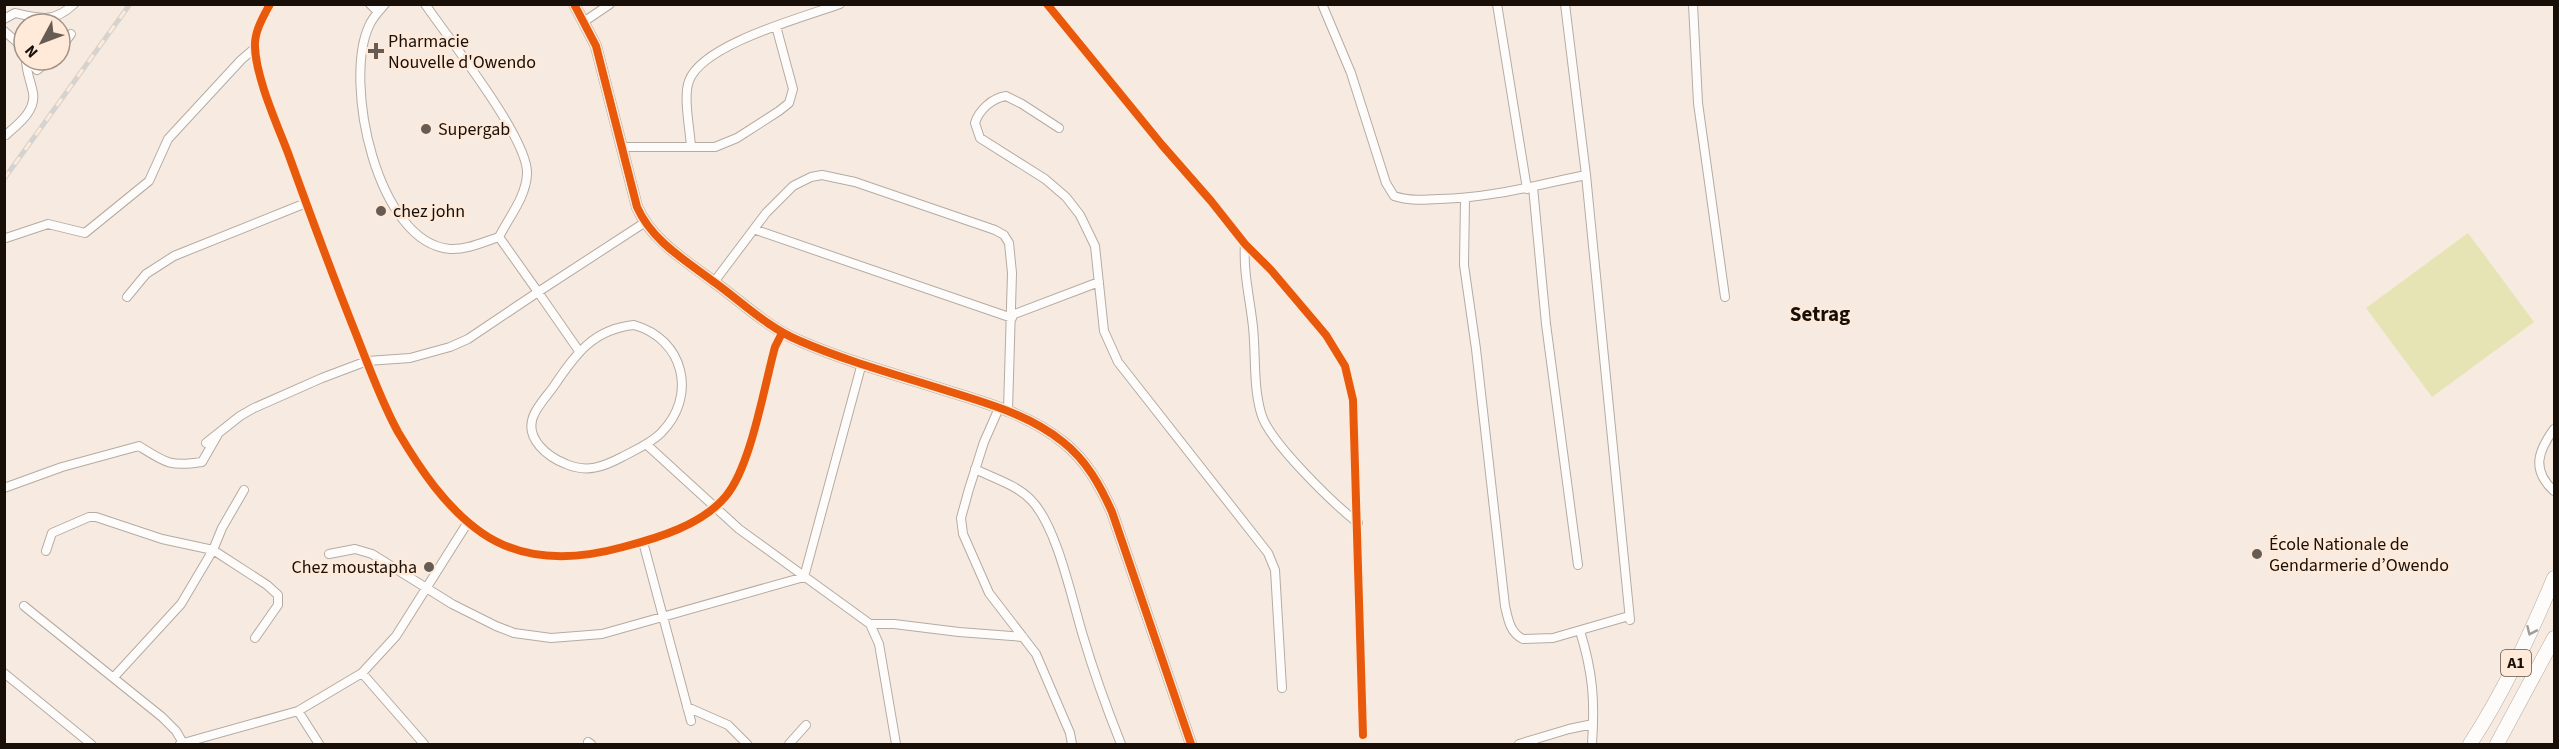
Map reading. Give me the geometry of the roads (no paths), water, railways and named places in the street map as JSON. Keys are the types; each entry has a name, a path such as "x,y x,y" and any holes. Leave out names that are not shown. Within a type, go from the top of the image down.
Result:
{"highway":[{"name":"A1","path":"2470,744 2489,716 2530,635 2554,578"},
{"name":"A1","path":"2497,744 2554,638"}],"street":[{"path":"4,19 15,13 51,19 60,16 74,4"},
{"path":"270,4 256,37 255,48 260,72 306,203 367,361 397,429 414,458 435,486 468,522 500,544 520,552 543,555 592,554 643,542 670,532 714,508 736,483 744,464 775,347 782,333"},
{"path":"370,4 378,12"},
{"path":"385,4 369,26 363,44 361,93 372,153 393,207 419,237 450,249 464,248 499,237 523,193 527,174 526,161 514,132 425,4"},
{"path":"574,4 585,21 596,46 637,207 644,224 665,245 782,333 861,363 1004,409 1062,441 1085,464 1104,494 1137,581 1191,744"},
{"path":"585,21 610,4"},
{"path":"691,147 687,92 689,81 696,70 710,57 730,46 840,4"},
{"path":"1047,4 1162,145 1245,244 1308,313 1340,354 1353,400 1362,735"},
{"path":"1322,4 1351,73 1389,191 1394,196 1413,200 1465,199 1530,188 1586,175"},
{"path":"1497,4 1530,188 1578,565"},
{"path":"1465,199 1464,265 1508,620 1515,634 1523,639 1553,638 1629,618 1586,175 1565,4"},
{"path":"1693,4 1698,103 1725,297"},
{"path":"621,147 715,147 763,123 789,103 793,89 792,80 776,27"},
{"path":"6,238 48,224 85,233 102,222 149,181 168,139 233,68 255,48"},
{"path":"6,135 27,115 32,104 33,94 29,72"},
{"path":"1059,128 1006,96 999,97 989,104 978,115 975,123 980,138 1045,179 1066,197 1088,229 1095,246 1104,331 1118,362 1254,533 1272,559 1275,570 1282,688"},
{"path":"714,282 777,201 793,186 811,177 822,175 855,182 1004,234 1009,243 1012,317 1004,409 975,469 962,518 963,534 989,593 1036,654 1070,733 1072,744"},
{"path":"127,297 147,274 174,256 306,203"},
{"path":"206,442 254,408 367,361 410,358 450,347 468,339 644,224"},
{"path":"756,230 1012,317 1099,282"},
{"path":"499,237 579,351"},
{"path":"1245,244 1244,261 1253,329 1255,382 1264,422 1276,441 1340,509 1358,523"},
{"path":"633,325 649,329 663,339 675,354 681,370 679,402 672,418 661,433 646,444 607,465 590,470 572,467 555,460 541,449 532,433 532,418 579,351 591,341 616,327 633,325"},
{"path":"804,577 861,363"},
{"path":"2554,429 2540,450 2540,465 2547,485 2554,491"},
{"path":"4,489 62,467 139,446 168,464 184,465 202,462 210,452 217,436"},
{"path":"646,444 714,508 870,624 879,644 896,744"},
{"path":"975,469 1020,491 1040,512 1063,569 1102,694 1121,744"},
{"path":"114,677 181,604 213,550 222,528 244,490"},
{"path":"46,551 51,533 89,517 96,517 162,539 213,550 267,585 278,595 278,605 255,638"},
{"path":"24,606 172,726 181,744 298,711 362,674 396,636 468,522"},
{"path":"643,542 691,721"},
{"path":"329,554 355,549 372,554 452,604 496,626 530,636 551,638 602,634 804,577"},
{"path":"870,624 894,624 958,633 1023,637"},
{"path":"1580,631 1592,676 1594,697 1592,744"},
{"path":"4,672 92,744"},
{"path":"362,674 424,744"},
{"path":"687,707 728,724 747,744"},
{"path":"298,711 319,744"},
{"path":"1519,744 1593,724"},
{"path":"789,744 806,725"}],"railway":[{"path":"4,179 130,4"}],"place":[{"name":"Pharmacie Nouvelle d'Owendo","path":"376,51"},
{"name":"Supergab","path":"426,129"},
{"name":"chez john","path":"381,211"},
{"name":"École Nationale de Gendarmerie d’Owendo","path":"2257,554"},
{"name":"Chez moustapha","path":"429,567"}],"district":[{"name":"Setrag","path":"1820,314"}]}
